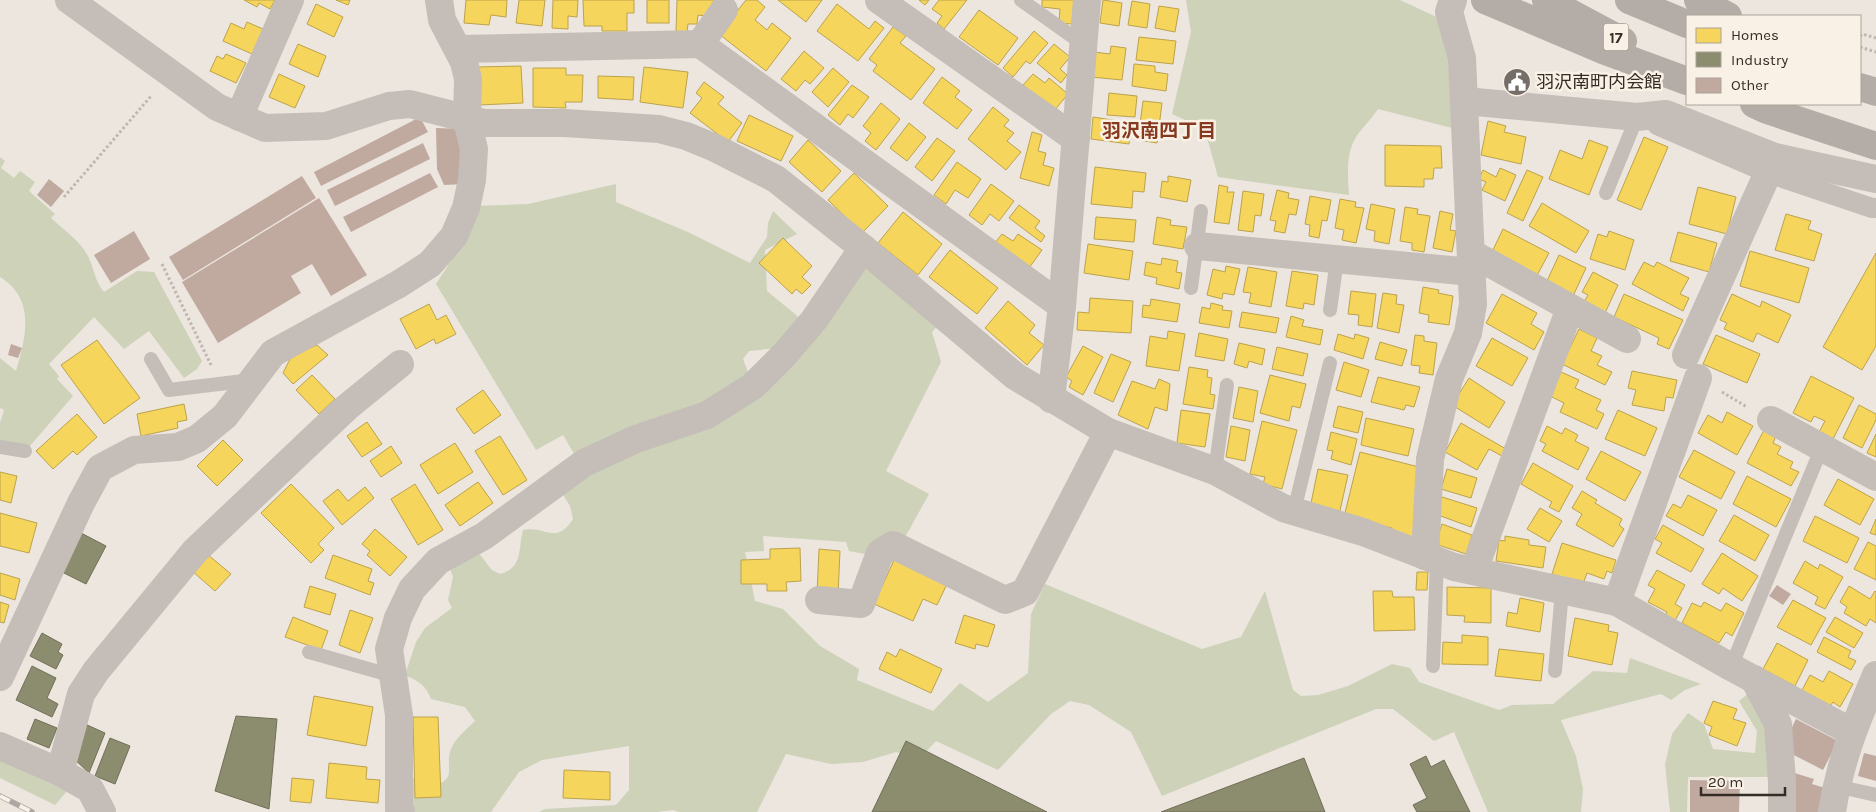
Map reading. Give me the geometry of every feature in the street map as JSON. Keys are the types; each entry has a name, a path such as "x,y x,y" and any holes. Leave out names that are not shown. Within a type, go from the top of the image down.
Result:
{"main road":[{"path":"1484,0 1603,50 1686,81"},
{"name":"17","path":"1546,0 1686,72"},
{"name":"17","path":"1628,0 1686,24"},
{"path":"1698,0 1726,15"},
{"path":"1861,87 1876,92"},
{"path":"1757,106 1876,146"}],"street":[{"path":"69,0 216,107 265,128 326,126 389,106 410,104 484,123 565,123 659,129 686,136 713,147 776,179 863,248 1015,376 1108,432 1215,471 1283,508 1363,532 1454,567 1617,602 1742,673 1852,732"},
{"path":"239,117 290,0"},
{"path":"0,677 77,512 100,468 134,450 178,447 197,439 225,416 273,353 407,279 430,264 454,236 466,208 472,180 474,149 467,120 468,79 464,62 459,49 442,20 438,0"},
{"path":"879,0 1076,139"},
{"path":"1051,399 1062,306 1086,0"},
{"path":"1431,558 1430,459 1449,379 1468,333 1473,304 1465,101 1462,58 1449,12 1453,0"},
{"path":"700,44 724,10"},
{"path":"459,49 700,44 1062,306"},
{"path":"1465,101 1645,116 1666,114 1771,165 1872,208 1876,208"},
{"path":"1771,165 1876,179"},
{"path":"1617,602 1692,371 1771,165"},
{"path":"1198,246 1337,260 1472,262 1570,308 1627,339"},
{"path":"401,812 399,810 399,715 389,649 398,618 412,589 438,561 484,536 584,463 636,439 708,415 753,386 785,354 814,320 863,248"},
{"path":"1474,570 1570,308"},
{"path":"60,772 81,694 96,671 196,551 346,408 400,364"},
{"path":"1771,420 1876,476"},
{"path":"819,600 861,604 880,553 893,545 1005,600 1024,592 1108,432"},
{"path":"1742,673 1778,724 1782,812"},
{"path":"1834,799 1852,732 1876,675"},
{"path":"0,746 60,772 90,789 102,812"}],"lane":[{"path":"1021,0 1083,44"},
{"path":"1606,193 1645,116"},
{"path":"1191,288 1198,246 1201,211"},
{"path":"1330,310 1337,260"},
{"path":"151,359 169,390 252,380"},
{"path":"1294,511 1330,364"},
{"path":"1215,471 1227,385"},
{"path":"0,447 25,451"},
{"path":"1742,673 1822,447"},
{"path":"1431,558 1433,666"},
{"path":"1555,671 1562,591"},
{"path":"310,652 393,676"},
{"path":"1834,799 1876,795"}],"path":[{"path":"1861,35 1876,38"},
{"path":"1861,47 1876,52"},
{"path":"64,197 170,74"},
{"path":"162,264 220,383"},
{"path":"1692,371 1771,420"}],"green space":[{"path":"1186,0 1400,0 1443,20 1452,60 1452,128 1378,109 1358,134 1351,148 1348,164 1349,195 1218,177 1208,141 1194,124 1172,114 1191,32"},
{"path":"0,157 5,161 1,168 14,178 20,171 35,182 29,191 55,214 51,218 81,245 104,292 137,271 154,272 202,361 197,369 184,378 149,331 124,349 94,317 49,364 59,376 57,379 73,396 29,447 0,443 0,423 4,410 0,408 0,358 16,371 23,345 25,320 24,307 19,296 0,277"},
{"path":"616,184 616,202 688,232 750,263 767,237 768,223 773,211 797,234 765,250 767,291 801,319 777,348 749,351 743,359 748,372 736,388 576,457 563,435 536,450 436,284 456,253 476,206 528,204"},
{"path":"867,256 943,320 932,332 941,362 886,471 929,494 903,541 870,555 849,551 846,542 763,536 764,551 745,552 755,601 783,609 820,646 859,669 857,680 933,711 960,683 988,702 1028,673 1031,614 1045,584 1202,649 1241,637 1265,591 1293,690 1301,696 1318,695 1348,686 1392,664 1410,668 1419,682 1499,710 1512,705 1553,704 1593,671 1627,673 1630,658 1701,684 1685,690 1671,700 1661,694 1561,720 1576,756 1583,789 1581,812 1488,812 1454,732 1434,741 1393,709 1376,709 1162,796 1131,732 1089,705 1070,701 1051,714 998,770 936,741 919,759 896,752 863,762 831,764 786,754 757,812 679,812 673,810 656,812 539,812 545,809 616,805 629,790 629,746 542,760 519,772 491,812 414,812 411,809 408,781 416,777 427,786 445,781 448,777 450,752 453,745 475,721 465,707 431,699 427,690 421,684 405,675 416,642 425,628 452,608 448,600 453,577 449,565 477,551 492,570 500,574 513,567 518,557 523,530 531,529 556,533 567,527 573,519 570,506 560,490 600,465 700,428"},
{"path":"1749,693 1769,726 1772,777 1688,777 1687,812 1670,812 1665,764 1672,734 1688,713 1704,724 1713,749 1755,753 1757,731 1739,701"},
{"path":"0,756 68,790 55,805 0,778"}],"building: Homes":[{"path":"244,0 275,0 270,9 259,3 257,7"},
{"path":"336,0 350,0 348,5"},
{"path":"466,0 507,0 506,17 491,15 489,25 464,23"},
{"path":"519,0 545,0 542,26 516,23"},
{"path":"553,0 578,0 577,17 568,16 568,29 552,28"},
{"path":"583,0 634,0 634,13 627,13 627,31 602,31 602,26 584,26"},
{"path":"647,0 669,0 669,23 647,23"},
{"path":"677,0 716,0 706,16 698,15 697,24 688,24 687,32 676,32"},
{"path":"746,0 757,0 765,7 755,20 767,30 772,23 791,38 766,71 719,34"},
{"path":"778,0 822,0 806,22"},
{"path":"919,0 929,0 925,5"},
{"path":"939,0 967,0 944,29 937,23 942,16 932,9"},
{"path":"1042,0 1074,0 1072,24 1059,23 1060,9 1042,7"},
{"path":"1103,0 1122,3 1119,26 1100,23"},
{"path":"1132,1 1150,4 1147,28 1128,25"},
{"path":"316,4 343,17 334,37 307,24"},
{"path":"837,4 869,29 875,21 884,28 858,61 817,31"},
{"path":"1159,6 1179,9 1175,32 1155,28"},
{"path":"979,10 1018,38 998,65 959,37"},
{"path":"247,22 263,29 252,54 223,41 231,23 244,29"},
{"path":"893,27 906,36 900,43 935,69 911,100 873,71 877,65 869,59"},
{"path":"1034,31 1048,43 1030,64 1026,61 1013,77 1003,68"},
{"path":"1139,37 1176,41 1173,64 1136,60"},
{"path":"298,44 326,56 318,77 289,64"},
{"path":"1054,44 1070,57 1060,69 1067,75 1061,83 1037,63"},
{"path":"1111,46 1126,48 1122,80 1091,77 1094,52 1110,54"},
{"path":"804,51 824,68 810,84 805,80 796,91 781,79"},
{"path":"226,54 246,63 236,83 210,71 217,56 223,59"},
{"path":"1134,64 1155,66 1155,72 1168,74 1166,91 1132,86"},
{"path":"521,66 523,103 479,105 477,67"},
{"path":"644,67 688,72 683,108 640,102"},
{"path":"533,68 566,68 566,75 583,75 582,102 565,102 566,108 533,107"},
{"path":"833,68 849,82 828,107 812,92"},
{"path":"279,74 305,86 295,108 269,97"},
{"path":"1033,74 1045,83 1049,78 1068,94 1054,111 1023,85"},
{"path":"598,76 634,77 633,100 598,98"},
{"path":"942,77 960,91 955,97 972,110 957,129 923,103"},
{"path":"704,82 724,97 718,104 742,123 728,142 690,113 702,98 696,93"},
{"path":"852,85 869,97 853,118 848,114 840,125 828,115"},
{"path":"1109,93 1137,96 1135,117 1107,115"},
{"path":"1143,101 1162,103 1157,143 1138,140"},
{"path":"881,103 900,119 876,150 865,141 871,133 863,126"},
{"path":"993,107 1009,120 1004,126 1014,133 1007,141 1021,152 1006,170 968,139"},
{"path":"749,115 793,136 781,161 737,141"},
{"path":"1093,117 1119,121 1119,125 1131,127 1129,144 1091,139"},
{"path":"1488,121 1506,126 1504,132 1526,137 1521,164 1481,155"},
{"path":"909,123 926,137 907,161 890,148"},
{"path":"1032,132 1042,135 1038,151 1046,153 1043,165 1054,168 1049,186 1020,178"},
{"path":"1644,137 1668,147 1641,210 1617,200"},
{"path":"937,138 955,151 932,181 915,167"},
{"path":"808,140 841,171 822,192 789,162"},
{"path":"1589,140 1608,147 1589,195 1549,179 1560,150 1582,159"},
{"path":"1385,145 1441,146 1442,168 1434,168 1433,179 1424,179 1424,187 1385,186"},
{"path":"957,162 981,179 968,198 955,190 946,204 934,195"},
{"path":"1095,167 1146,173 1144,192 1133,191 1132,208 1091,204"},
{"path":"1500,168 1516,175 1505,201 1482,190 1486,182 1479,179 1483,170 1496,177"},
{"path":"1527,170 1543,177 1523,221 1507,213"},
{"path":"854,173 888,206 862,233 828,200"},
{"path":"1168,176 1191,180 1187,202 1160,197 1162,181 1168,182"},
{"path":"991,184 1014,201 999,221 990,214 982,225 969,215"},
{"path":"1219,185 1228,187 1227,192 1234,192 1229,224 1214,222"},
{"path":"1698,187 1736,197 1727,234 1689,224"},
{"path":"1277,190 1289,193 1288,198 1299,200 1296,215 1289,214 1285,233 1274,231 1276,221 1270,220"},
{"path":"1243,191 1264,194 1261,216 1255,215 1253,232 1238,230"},
{"path":"1310,196 1331,200 1327,221 1322,220 1319,238 1309,236 1310,225 1305,224"},
{"path":"1340,199 1356,202 1355,207 1364,208 1356,243 1342,240 1344,230 1335,228"},
{"path":"1542,203 1589,231 1576,253 1529,226"},
{"path":"1371,204 1395,209 1389,244 1374,241 1375,231 1366,229"},
{"path":"1019,205 1040,221 1035,228 1045,236 1041,242 1009,218"},
{"path":"1405,207 1418,209 1417,214 1430,216 1424,252 1412,250 1412,243 1400,241"},
{"path":"1440,211 1453,214 1450,230 1456,231 1452,252 1433,248"},
{"path":"903,212 942,244 918,275 878,243"},
{"path":"1786,214 1811,221 1808,229 1822,234 1814,261 1775,250"},
{"path":"1096,217 1136,220 1134,242 1094,239"},
{"path":"1157,217 1171,220 1170,225 1187,227 1183,249 1153,244"},
{"path":"1503,229 1549,253 1535,279 1490,256"},
{"path":"1609,231 1634,240 1625,270 1590,259 1598,234 1607,237"},
{"path":"1678,232 1717,243 1709,272 1670,261"},
{"path":"1002,234 1013,241 1018,234 1042,250 1029,268 994,244"},
{"path":"783,238 812,266 802,277 811,285 802,294 796,289 792,294 759,263"},
{"path":"1088,244 1133,251 1129,280 1084,273"},
{"path":"950,250 998,288 977,314 929,277"},
{"path":"1750,251 1809,268 1799,303 1740,286"},
{"path":"1876,253 1876,346 1862,370 1823,347"},
{"path":"1559,255 1586,268 1573,296 1546,283"},
{"path":"1162,258 1178,261 1176,272 1182,273 1179,289 1156,284 1157,278 1144,275 1146,262 1161,265"},
{"path":"1644,262 1654,267 1657,262 1689,278 1680,294 1689,298 1683,311 1632,284"},
{"path":"1226,266 1240,269 1234,295 1223,293 1222,299 1207,295 1213,269 1225,272"},
{"path":"1248,267 1277,272 1271,307 1249,303 1251,293 1243,292"},
{"path":"1292,271 1318,275 1314,305 1304,303 1303,309 1286,306"},
{"path":"1593,272 1618,285 1605,313 1584,302 1588,295 1582,292"},
{"path":"1423,287 1439,290 1438,293 1453,296 1449,325 1428,322 1429,315 1419,313"},
{"path":"1351,291 1376,294 1372,327 1358,325 1359,315 1348,314"},
{"path":"1383,293 1397,295 1396,304 1404,305 1399,333 1377,328"},
{"path":"1502,294 1537,313 1531,324 1544,332 1534,350 1486,323"},
{"path":"1624,294 1683,320 1669,349 1657,344 1659,338 1614,317"},
{"path":"1732,294 1760,307 1762,301 1791,315 1778,343 1757,333 1753,342 1724,329 1727,323 1720,320"},
{"path":"1090,298 1133,301 1131,333 1077,330 1078,312 1089,313"},
{"path":"1151,299 1180,304 1177,322 1142,317 1143,305 1150,306"},
{"path":"1008,301 1035,325 1029,333 1044,345 1027,365 985,328"},
{"path":"1211,303 1223,306 1222,310 1232,311 1229,328 1199,323 1202,307 1210,309"},
{"path":"429,304 437,320 446,315 456,334 436,344 434,339 416,349 400,319"},
{"path":"1242,312 1279,318 1276,333 1239,327"},
{"path":"1291,316 1304,320 1302,326 1323,330 1320,345 1286,337"},
{"path":"1579,329 1597,338 1591,351 1602,356 1597,365 1612,372 1605,385 1562,364"},
{"path":"1168,331 1185,334 1179,371 1146,366 1150,336 1167,339"},
{"path":"1199,333 1228,339 1224,361 1195,356"},
{"path":"1338,334 1354,339 1355,334 1369,338 1363,359 1334,350"},
{"path":"1415,335 1424,336 1424,341 1437,343 1433,375 1419,373 1420,366 1411,365"},
{"path":"1716,335 1760,354 1747,383 1703,364"},
{"path":"1492,338 1528,358 1512,386 1476,366"},
{"path":"97,340 140,398 104,424 61,365"},
{"path":"1380,342 1407,350 1402,366 1375,359"},
{"path":"1239,343 1265,349 1262,365 1249,361 1247,368 1234,364"},
{"path":"317,345 328,355 293,384 283,373 292,355"},
{"path":"1083,346 1103,357 1083,395 1069,387 1072,381 1066,377"},
{"path":"1277,347 1308,354 1303,376 1272,369"},
{"path":"1111,354 1131,362 1113,402 1094,393"},
{"path":"1344,362 1369,370 1361,397 1336,390"},
{"path":"1189,367 1208,370 1207,377 1212,378 1210,394 1215,395 1213,409 1183,404"},
{"path":"1632,371 1677,380 1673,398 1666,397 1664,411 1632,405 1636,390 1628,388"},
{"path":"1561,372 1579,380 1575,388 1601,400 1596,410 1604,414 1597,429 1560,412 1564,403 1550,396"},
{"path":"312,375 335,399 319,414 296,390"},
{"path":"1270,375 1306,384 1300,408 1292,406 1289,421 1260,413"},
{"path":"1811,376 1854,398 1833,439 1819,432 1825,421 1814,416 1811,422 1793,413"},
{"path":"1378,377 1420,387 1414,407 1406,405 1404,410 1371,402"},
{"path":"1469,378 1505,402 1489,428 1452,405"},
{"path":"1159,379 1170,384 1167,411 1155,407 1148,429 1118,415 1132,381 1155,389"},
{"path":"1239,387 1258,391 1253,422 1233,418"},
{"path":"483,390 501,415 474,434 456,409"},
{"path":"184,404 187,420 177,422 178,428 141,436 137,414"},
{"path":"1859,405 1876,414 1876,420 1862,448 1843,438"},
{"path":"1338,406 1363,412 1358,433 1333,427"},
{"path":"1181,410 1210,414 1205,447 1177,443"},
{"path":"1618,410 1657,428 1645,456 1605,439"},
{"path":"1727,412 1753,426 1737,455 1698,433 1708,415 1722,423"},
{"path":"77,414 97,437 77,455 73,451 53,469 36,451"},
{"path":"1366,418 1414,429 1408,456 1361,445"},
{"path":"1262,421 1297,430 1282,489 1263,484 1265,477 1250,474"},
{"path":"367,422 382,444 362,457 347,436"},
{"path":"1461,423 1506,449 1502,456 1489,449 1477,470 1445,452"},
{"path":"1231,426 1250,430 1245,461 1226,457"},
{"path":"1547,426 1562,434 1565,428 1578,435 1575,441 1589,448 1578,470 1542,451 1546,444 1540,441"},
{"path":"1765,428 1777,434 1773,443 1781,447 1777,454 1793,462 1790,468 1799,472 1791,486 1747,463"},
{"path":"1331,432 1357,439 1351,465 1331,459 1333,451 1327,450"},
{"path":"1876,434 1876,457 1867,453"},
{"path":"500,436 527,480 503,495 475,451"},
{"path":"223,440 243,460 217,486 197,466"},
{"path":"455,443 473,472 438,494 420,465"},
{"path":"391,446 402,463 381,477 370,461"},
{"path":"1694,450 1735,472 1721,499 1679,477"},
{"path":"1601,451 1641,472 1625,501 1586,479"},
{"path":"1360,452 1419,467 1417,540 1394,534 1392,528 1344,517"},
{"path":"1533,463 1573,486 1559,512 1549,507 1552,502 1521,484"},
{"path":"1318,469 1348,475 1339,515 1310,508"},
{"path":"1447,469 1477,478 1471,498 1441,489"},
{"path":"0,472 17,476 11,503 0,500"},
{"path":"1747,476 1791,499 1776,527 1733,504"},
{"path":"1838,479 1874,499 1860,525 1824,505"},
{"path":"478,482 493,503 460,526 445,505"},
{"path":"291,484 334,528 318,544 324,550 311,563 261,513"},
{"path":"415,484 443,530 418,545 391,499"},
{"path":"365,487 374,498 342,525 323,501 338,489 348,501"},
{"path":"1582,491 1597,500 1595,503 1622,519 1619,525 1624,529 1613,547 1576,525 1582,514 1572,508"},
{"path":"1688,495 1717,510 1703,536 1666,516 1673,504 1681,508"},
{"path":"1439,496 1477,508 1471,527 1438,515"},
{"path":"1540,508 1562,521 1549,542 1527,529"},
{"path":"0,513 37,523 29,553 0,546"},
{"path":"1734,515 1769,535 1755,561 1719,541"},
{"path":"1815,516 1859,538 1847,563 1803,541"},
{"path":"1876,519 1876,535 1870,533"},
{"path":"1442,524 1472,535 1466,554 1435,544"},
{"path":"1663,525 1704,549 1691,572 1656,553 1662,543 1655,539"},
{"path":"375,529 407,557 390,576 367,555 370,551 362,544"},
{"path":"1505,536 1529,540 1529,545 1546,547 1543,568 1496,561 1499,540 1505,541"},
{"path":"1868,542 1876,546 1876,580 1854,569"},
{"path":"1562,543 1616,560 1612,573 1607,571 1604,579 1587,573 1583,584 1552,574"},
{"path":"800,548 801,581 786,582 787,591 767,591 767,584 741,584 741,560 770,559 770,549"},
{"path":"819,549 840,551 838,595 817,594"},
{"path":"1722,553 1758,576 1742,601 1723,588 1719,594 1702,584"},
{"path":"207,554 231,574 215,591 192,571"},
{"path":"333,555 372,569 368,581 374,583 370,595 325,578"},
{"path":"895,558 948,582 937,605 923,599 913,621 874,604"},
{"path":"1805,561 1818,569 1820,564 1843,577 1825,609 1815,604 1818,597 1793,583"},
{"path":"1657,570 1685,585 1675,604 1682,608 1673,624 1663,619 1667,612 1648,602 1655,589 1648,585"},
{"path":"1417,572 1428,572 1427,590 1416,590"},
{"path":"0,573 20,579 15,600 0,595"},
{"path":"310,586 336,594 330,615 304,607"},
{"path":"1849,586 1870,599 1876,592 1876,623 1870,619 1866,626 1844,613 1847,607 1840,602"},
{"path":"1447,587 1491,588 1491,623 1464,622 1465,616 1447,615"},
{"path":"1373,591 1392,591 1393,597 1414,597 1415,630 1374,631"},
{"path":"1520,598 1544,603 1540,632 1506,626 1508,612 1517,614"},
{"path":"1793,600 1826,618 1811,645 1777,627"},
{"path":"0,602 9,605 4,623 0,622"},
{"path":"1704,602 1721,611 1726,603 1744,613 1732,636 1726,632 1719,643 1682,623 1692,603 1701,607"},
{"path":"350,610 373,618 360,653 339,645"},
{"path":"964,615 995,625 988,647 976,644 975,649 955,643"},
{"path":"293,617 328,631 321,650 285,637"},
{"path":"1835,617 1863,633 1854,648 1826,632"},
{"path":"1575,618 1609,625 1608,631 1618,633 1612,665 1568,656"},
{"path":"1462,635 1488,637 1488,665 1442,664 1443,642 1462,643"},
{"path":"1824,637 1851,651 1848,657 1856,661 1851,670 1817,652"},
{"path":"1777,643 1808,660 1795,686 1763,669"},
{"path":"900,649 942,669 931,693 879,669 887,652 896,657"},
{"path":"1499,649 1544,654 1541,681 1495,676"},
{"path":"1829,671 1853,684 1840,707 1833,702 1829,708 1801,692 1810,675 1823,682"},
{"path":"314,696 373,707 366,746 307,735"},
{"path":"1713,701 1737,709 1733,719 1746,723 1737,746 1709,735 1712,727 1704,723"},
{"path":"413,717 438,717 441,797 415,798"},
{"path":"329,763 367,767 366,779 380,780 378,803 326,798"},
{"path":"564,770 610,772 610,800 563,798"},
{"path":"292,778 314,780 311,803 290,801"}],"building: Industry":[{"path":"81,533 106,546 86,584 62,572"},
{"path":"42,633 62,644 58,652 63,655 56,669 30,656"},
{"path":"32,666 56,678 47,698 58,704 52,717 16,700"},
{"path":"236,716 277,719 269,809 215,791"},
{"path":"35,719 57,728 49,748 27,739"},
{"path":"85,724 105,733 89,773 70,755"},
{"path":"110,738 130,746 115,784 95,776"},
{"path":"906,741 1047,812 872,812"},
{"path":"1426,756 1431,767 1444,760 1470,812 1417,812 1413,805 1427,798 1410,764"},
{"path":"1304,758 1325,812 1161,812"}],"building: Other":[{"path":"420,117 428,132 321,186 314,172"},
{"path":"436,128 463,129 465,184 444,185 437,169"},
{"path":"423,143 430,159 335,206 327,190"},
{"path":"430,173 438,187 351,232 343,217"},
{"path":"302,176 316,198 183,280 169,257"},
{"path":"49,179 64,191 51,207 37,195"},
{"path":"319,198 367,275 331,296 312,264 291,276 301,293 218,343 182,282"},
{"path":"134,231 150,259 111,283 94,255"},
{"path":"11,344 22,348 18,358 8,355"},
{"path":"1777,585 1791,594 1783,605 1769,596"},
{"path":"1796,719 1838,741 1823,770 1788,752 1793,743 1786,740"},
{"path":"1864,753 1876,756 1876,781 1858,776"},
{"path":"1788,771 1814,779 1812,784 1825,788 1818,812 1791,812"},
{"path":"1690,780 1740,781 1739,812 1690,812"}],"railway":[{"path":"0,796 32,812"}],"place":[{"name":"羽沢南町内会館","path":"1517,82"}],"district":[{"name":"羽沢南四丁目","path":"1159,130"}]}
